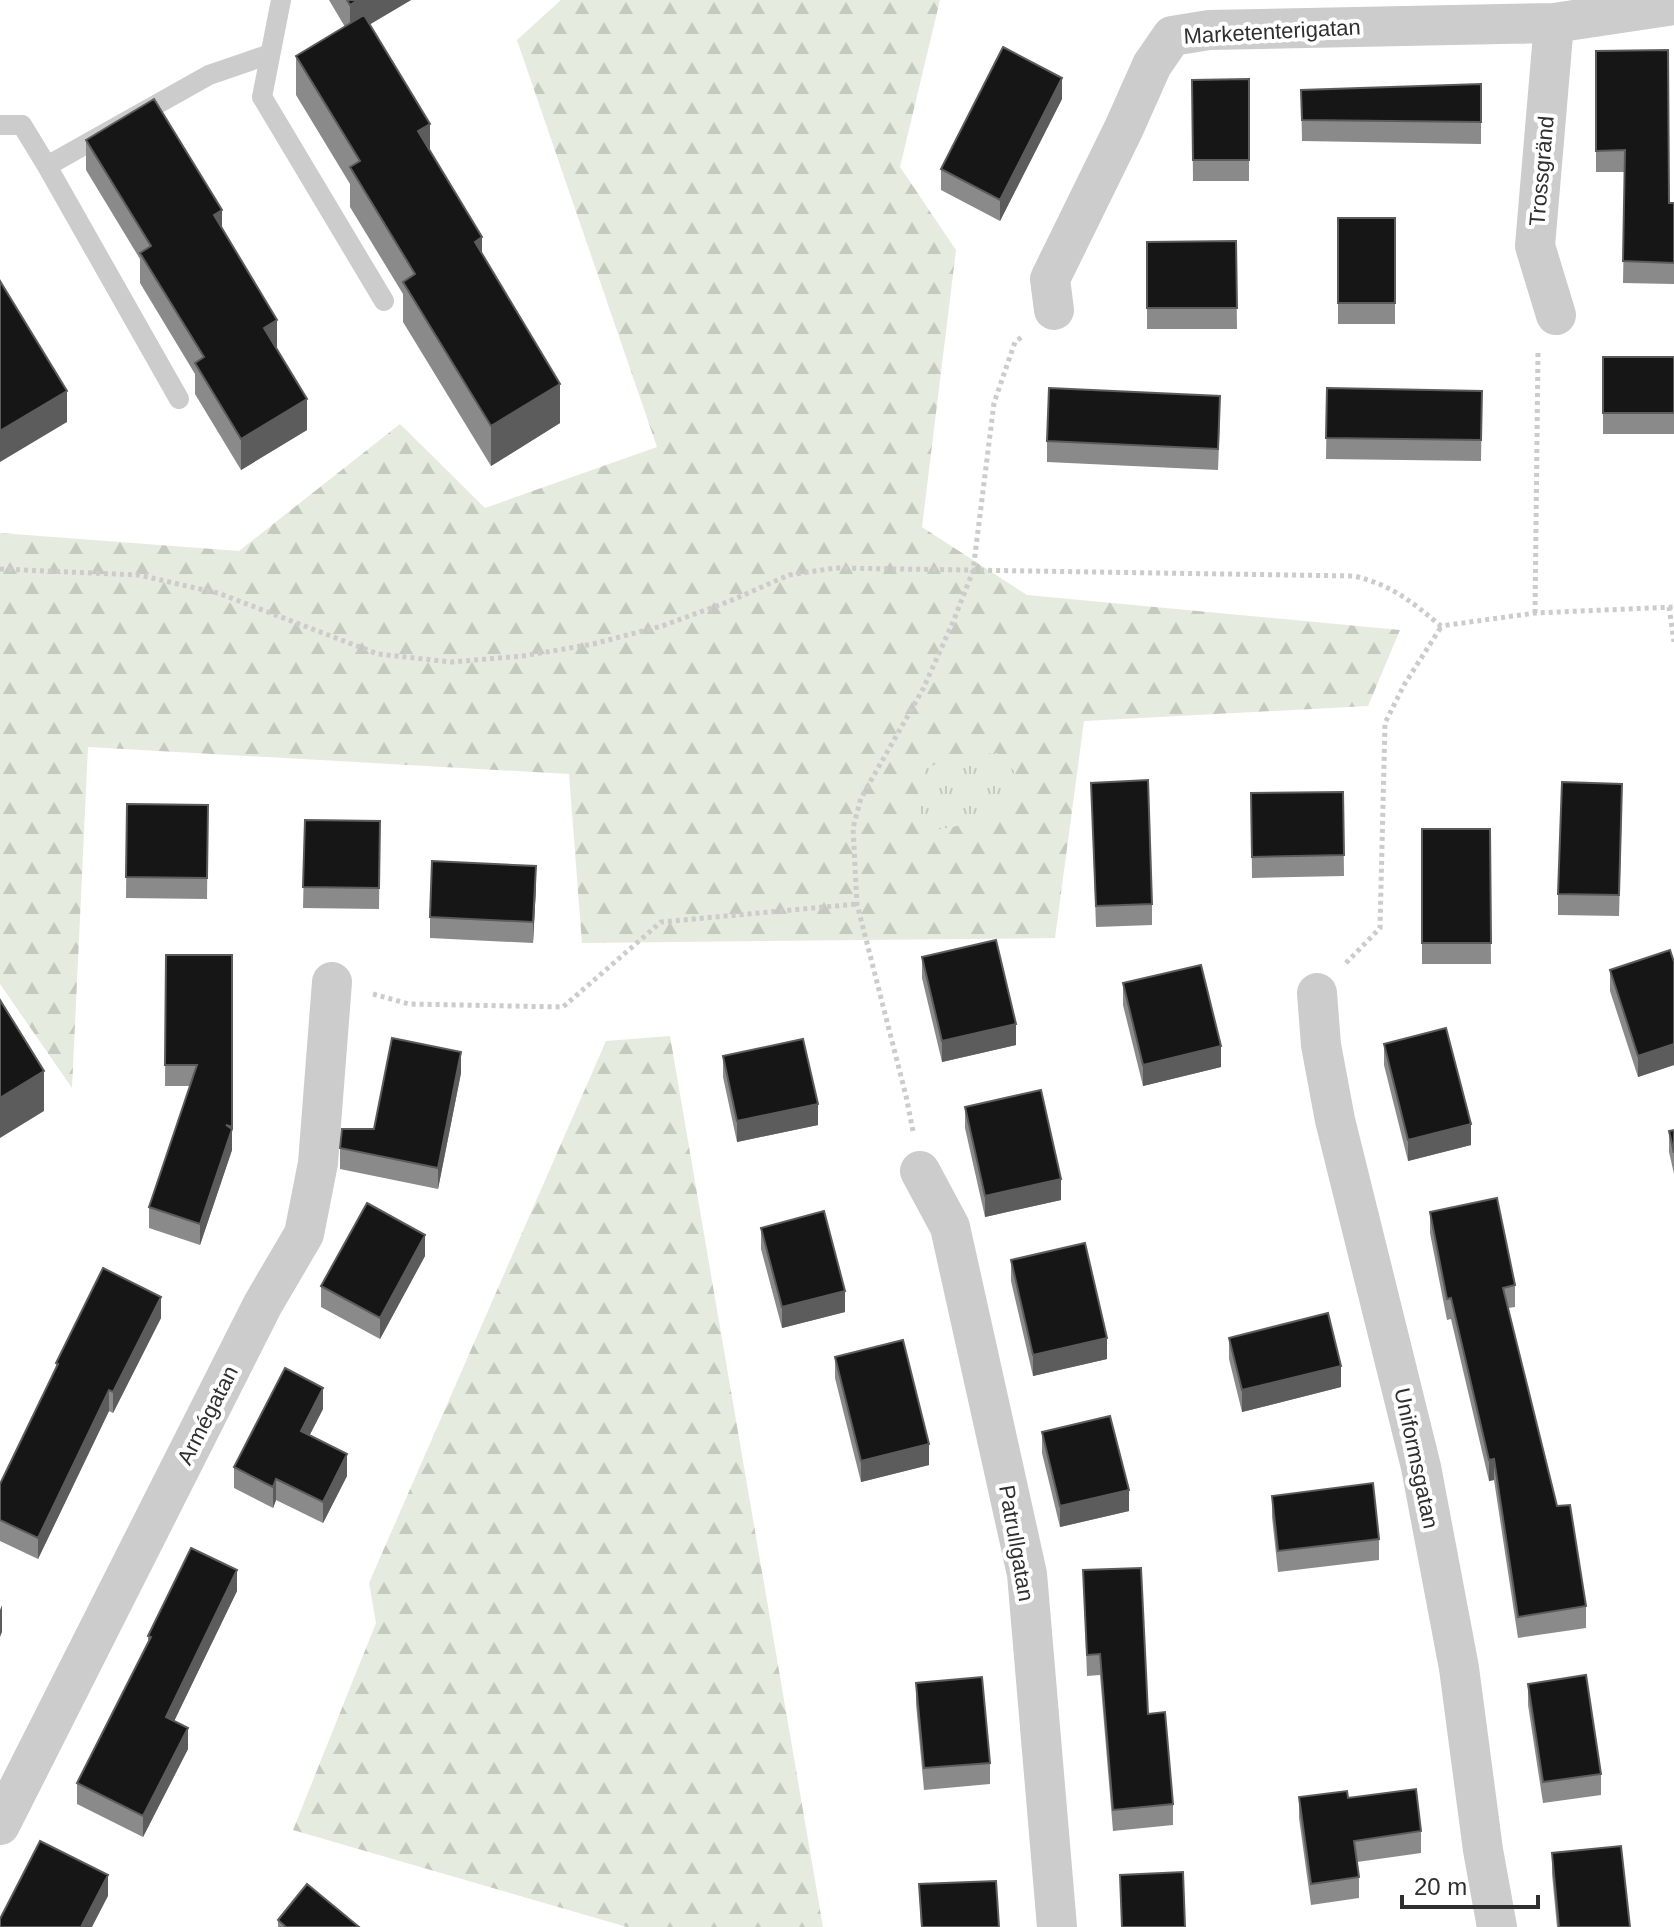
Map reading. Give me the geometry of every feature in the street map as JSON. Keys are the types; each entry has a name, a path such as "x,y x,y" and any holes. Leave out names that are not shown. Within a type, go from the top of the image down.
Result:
{"street":[{"name":"Marketenterigatan","path":"1054,310 1050,279 1152,65 1172,36 1209,30 1554,23 1674,5"},
{"name":"Trossgränd","path":"1554,23 1535,246 1556,315"},
{"name":"Armégatan","path":"0,1825 263,1304 304,1234 318,1163 332,982"},
{"name":"Uniformsgatan","path":"1317,993 1321,1045 1335,1120 1424,1483 1459,1668 1483,1850 1497,1927"},
{"name":"Patrullgatan","path":"920,1171 950,1227 1027,1574 1057,1927"}],"lane":[{"path":"281,0 262,97 384,301"},
{"path":"47,166 209,75 270,54"},
{"path":"0,125 22,125 179,399"}],"path":[{"path":"920,1171 906,1096 857,904 853,828 861,798 923,689 973,571 994,403 1015,342 1054,310"},
{"path":"1535,613 1537,355 1556,315"},
{"path":"0,569 138,575 218,593 378,654 451,662 523,656 593,644 662,626 789,575 835,568 1354,576 1392,589 1441,626 1535,613 1671,607 1674,642"},
{"path":"1317,993 1380,928 1385,723 1404,685 1441,626"},
{"path":"332,982 409,1004 563,1007 661,922 857,904"}],"green space":[{"path":"561,0 940,0 900,167 956,250 922,527 1027,595 1400,630 1368,706 1084,721 1055,938 582,943 569,774 88,747 72,1088 0,984 0,533 239,551 400,424 485,508 657,447 517,40"},
{"path":"997,753 1014,771 1008,816 931,831 918,810 919,780 927,767 968,755"},
{"path":"670,1036 823,1927 627,1927 293,1830 376,1623 369,1583 606,1041"}],"building":[{"path":"364,15 430,124 418,131 482,237 475,242 560,384 491,426 403,282 415,274 350,167 360,161 296,56"},
{"path":"1003,47 1062,78 1000,200 941,169"},
{"path":"1668,50 1669,203 1674,203 1674,263 1623,261 1625,150 1596,151 1596,51"},
{"path":"1249,79 1249,160 1193,160 1192,80"},
{"path":"1481,84 1481,122 1302,120 1301,90"},
{"path":"154,99 222,210 214,215 277,320 264,328 307,399 241,439 195,363 204,357 140,253 151,246 86,140"},
{"path":"1338,218 1395,218 1395,303 1338,303"},
{"path":"1236,241 1237,308 1147,308 1147,242"},
{"path":"0,281 67,391 0,431"},
{"path":"1603,357 1674,357 1674,413 1603,413"},
{"path":"1049,388 1220,396 1218,449 1047,441"},
{"path":"1327,388 1482,391 1481,440 1326,438"},
{"path":"1148,780 1152,904 1096,906 1091,783"},
{"path":"1562,782 1622,784 1619,895 1558,894"},
{"path":"1343,792 1344,855 1252,857 1251,793"},
{"path":"127,804 208,805 207,878 126,877"},
{"path":"305,820 380,821 379,888 303,887"},
{"path":"1422,829 1490,829 1491,943 1422,943"},
{"path":"432,861 536,866 533,922 430,917"},
{"path":"996,940 1016,1024 942,1041 922,957"},
{"path":"1670,950 1674,962 1674,1044 1638,1056 1610,970"},
{"path":"166,955 232,955 232,1127 226,1125 232,1129 200,1224 149,1207 197,1065 165,1065"},
{"path":"1201,965 1221,1046 1143,1065 1123,983"},
{"path":"0,1000 44,1071 0,1098"},
{"path":"1446,1028 1471,1124 1408,1140 1384,1044"},
{"path":"392,1038 461,1052 438,1168 340,1148 342,1129 374,1129"},
{"path":"803,1039 818,1104 737,1121 723,1056"},
{"path":"1041,1090 1061,1179 985,1196 965,1107"},
{"path":"1674,1130 1674,1153 1669,1131"},
{"path":"1497,1198 1515,1285 1503,1288 1557,1506 1570,1505 1586,1606 1518,1617 1494,1459 1489,1460 1451,1298 1447,1299 1430,1212"},
{"path":"367,1203 425,1235 380,1318 321,1286"},
{"path":"824,1211 845,1291 782,1307 761,1228"},
{"path":"1085,1243 1107,1338 1033,1355 1011,1260"},
{"path":"103,1268 161,1297 113,1392 109,1390 38,1538 0,1520 0,1484"},
{"path":"1328,1313 1341,1366 1242,1390 1229,1338"},
{"path":"903,1340 929,1444 861,1461 835,1357"},
{"path":"285,1368 323,1388 301,1431 347,1454 323,1502 276,1479 273,1487 234,1467"},
{"path":"1110,1416 1129,1490 1060,1506 1042,1432"},
{"path":"1373,1483 1379,1539 1278,1551 1272,1496"},
{"path":"191,1548 237,1570 166,1717 188,1728 143,1816 77,1783 151,1637 148,1636"},
{"path":"1141,1568 1148,1714 1165,1712 1173,1804 1113,1810 1100,1654 1087,1655 1083,1570"},
{"path":"1586,1675 1601,1774 1543,1782 1528,1684"},
{"path":"982,1677 990,1763 924,1768 916,1683"},
{"path":"1416,1789 1421,1831 1354,1841 1359,1877 1311,1884 1299,1797 1347,1791 1348,1798"},
{"path":"40,1841 108,1875 81,1927 0,1927 0,1919"},
{"path":"1621,1846 1630,1927 1559,1927 1552,1853"},
{"path":"1183,1872 1185,1927 1122,1927 1120,1875"},
{"path":"996,1881 999,1927 922,1927 919,1884"},
{"path":"307,1884 359,1927 286,1927 278,1920"}]}
